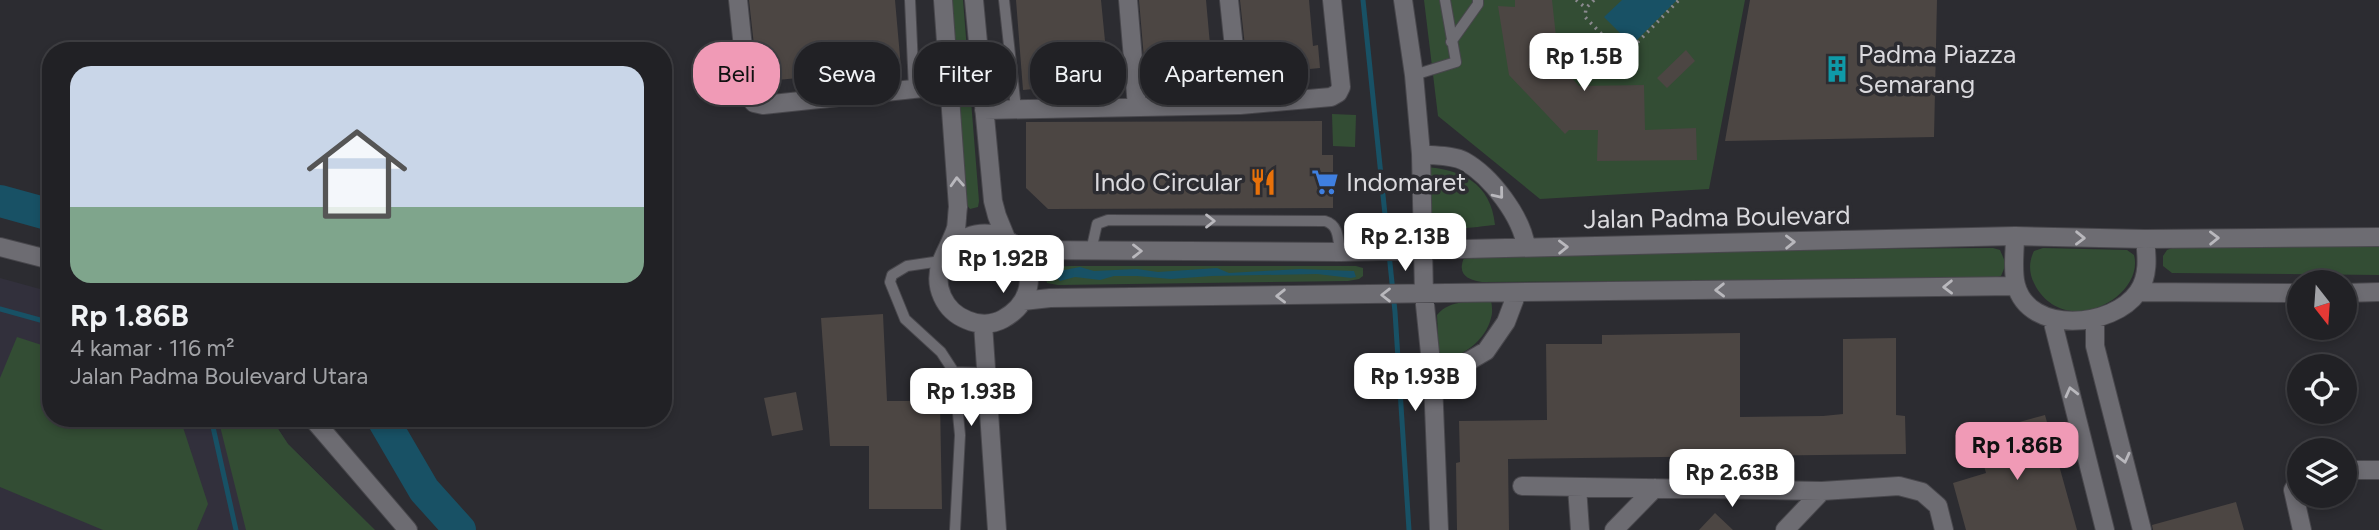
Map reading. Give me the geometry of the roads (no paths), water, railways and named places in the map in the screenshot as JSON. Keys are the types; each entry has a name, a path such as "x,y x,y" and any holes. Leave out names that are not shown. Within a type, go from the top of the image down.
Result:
{"street":[{"path":"738,0 748,95 754,103 763,105 914,89"},
{"path":"943,0 947,42"},
{"path":"952,105 957,226 938,276 939,290 945,304 956,314 968,321 983,324 999,321 1013,313 1023,301 1028,289 1029,275 1026,262 997,216 993,201 974,0"},
{"path":"1128,0 1137,107"},
{"path":"1229,0 1233,42"},
{"path":"1308,99 1331,97 1338,93 1341,87 1332,0"},
{"path":"1403,0 1414,75 1421,154 1423,295 1433,382 1438,530"},
{"path":"984,110 1240,105"},
{"path":"1421,154 1462,160 1500,192 1516,219 1526,247"},
{"path":"945,255 961,239 975,233 991,233 1013,244 1091,251 1343,252"},
{"path":"2015,236 2016,286 2031,309 2052,319 2095,320 2119,309 2138,292 2148,268 2146,239 2379,237"},
{"name":"Jalan Padma Boulevard","path":"1343,252 2015,236 2146,239"},
{"path":"0,247 42,258"},
{"path":"1023,301 1050,298 2016,286"},
{"path":"2138,292 2287,293"},
{"path":"2357,293 2379,292"},
{"path":"1433,382 1486,351 1506,322 1517,293"},
{"path":"2052,319 2105,530"},
{"path":"2095,320 2095,346 2142,530"},
{"path":"983,324 997,530"},
{"path":"321,427 408,530"},
{"path":"2357,470 2379,470"},
{"path":"1522,486 1822,491 1899,486 1922,492 1938,506 1944,530"},
{"path":"1577,487 1580,530"},
{"path":"1614,530 1655,488"},
{"path":"1785,530 1822,491"},
{"path":"2296,508 2302,530"}],"lane":[{"path":"910,0 914,89"},
{"path":"1004,0 1016,109"},
{"path":"1414,75 1455,62 1445,0"},
{"path":"1451,42 1478,4 1478,0"},
{"path":"1091,251 1097,224 1108,220 1325,221 1336,229 1343,252"},
{"path":"945,255 907,266 892,275 890,282 905,319 941,352 954,372 960,435 955,530"},
{"path":"954,372 987,373"}],"water":[{"path":"1622,0 1677,0 1632,45 1604,17"},
{"path":"1080,267 1094,271 1137,269 1158,272 1217,268 1229,273 1300,269 1354,271 1356,277 1317,274 1171,279 1114,276 1100,280 1075,277 1060,281 1057,278 1059,271"}],"waterway":[{"path":"1363,0 1395,312 1409,530"},
{"path":"0,201 42,213"},
{"path":"0,309 42,321"},
{"path":"213,427 236,530"},
{"path":"387,427 424,490 460,530"}],"place":[{"name":"Padma Piazza Semarang","path":"1837,69"},
{"name":"Indo Circular","path":"1263,182"},
{"name":"Indomaret","path":"1325,182"}]}
